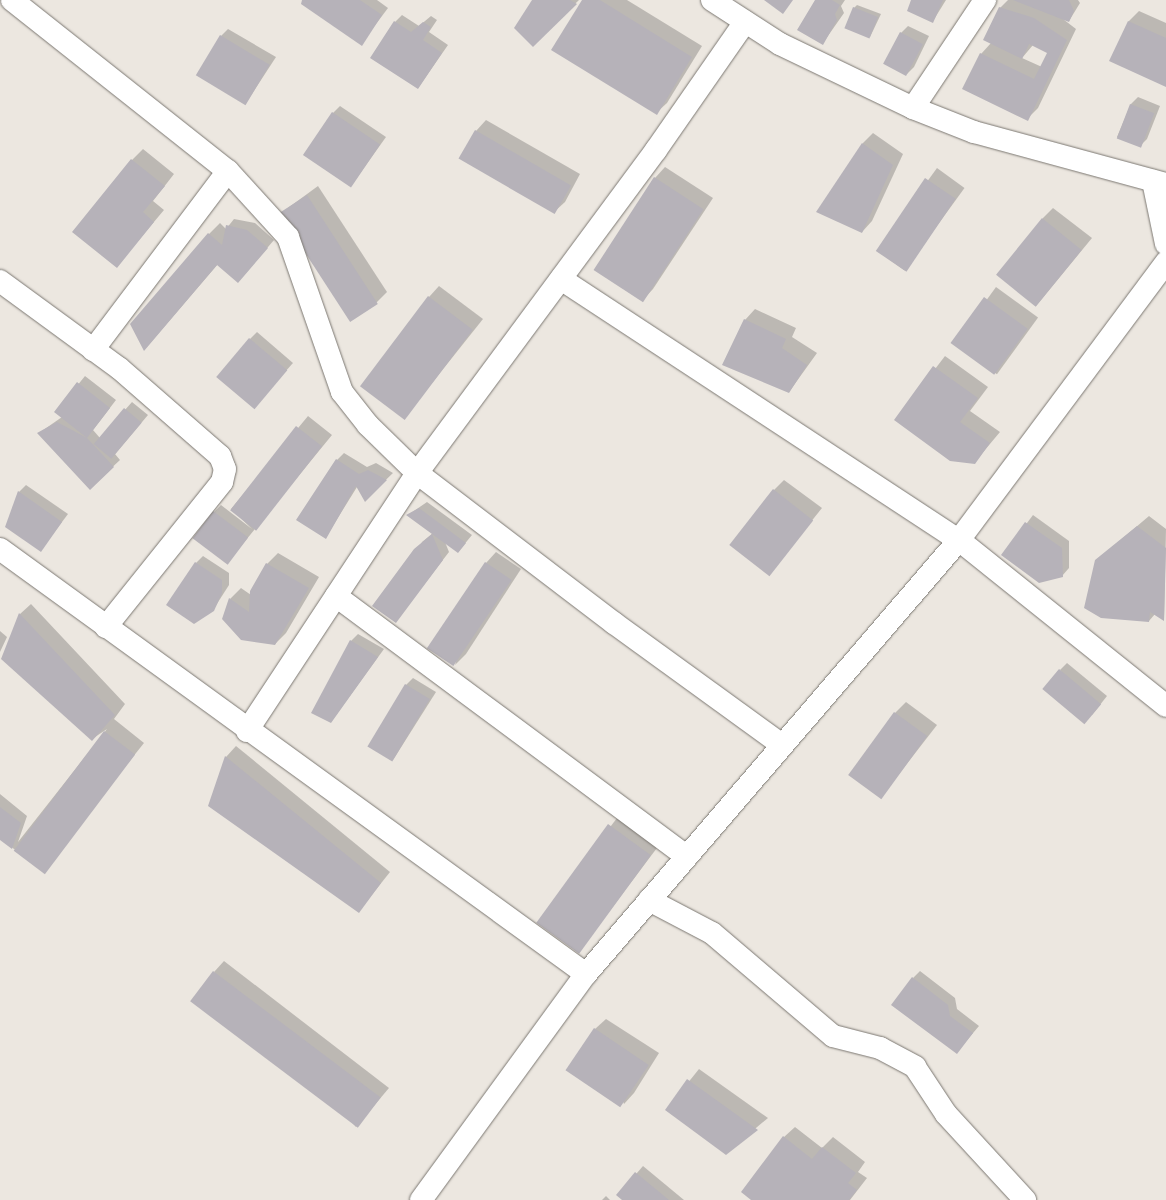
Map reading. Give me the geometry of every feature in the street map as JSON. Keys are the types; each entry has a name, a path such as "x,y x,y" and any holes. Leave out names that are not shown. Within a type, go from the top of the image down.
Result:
{"street":[{"path":"12,0 228,171 288,237 342,392 368,425 417,473 614,623 782,745"},
{"path":"712,0 780,44 913,108 974,132 1159,183 1166,244"},
{"path":"913,108 985,0"},
{"path":"247,731 417,473 560,279 745,22"},
{"path":"93,350 228,171"},
{"path":"421,1200 586,974 959,540 1166,262"},
{"path":"560,279 959,540 1166,706"},
{"path":"0,281 93,350 208,444 220,456 225,469 222,482 106,627"},
{"path":"0,549 247,731 586,974"},
{"path":"336,596 687,857"},
{"path":"649,900 712,932 833,1036 880,1048 915,1067 946,1114 1025,1200"}],"building":[{"path":"302,0 360,0 382,15 362,46 301,4"},
{"path":"532,0 570,0 577,4 533,47 514,28"},
{"path":"582,0 600,0 692,57 657,115 551,50"},
{"path":"764,0 793,0 783,14"},
{"path":"815,0 832,0 840,5 835,14 837,20 823,45 797,30"},
{"path":"911,0 943,0 933,23 907,11"},
{"path":"1013,0 1069,0 1074,11 1069,22"},
{"path":"853,7 878,17 869,38 844,28"},
{"path":"999,7 1034,18 1067,40 1028,121 962,89 980,53 1034,79 1047,53 1029,44 1022,59 983,40"},
{"path":"394,21 411,32 423,22 431,27 423,40 442,53 418,89 370,58"},
{"path":"1128,21 1166,38 1166,87 1109,61"},
{"path":"900,32 923,44 906,76 883,64"},
{"path":"220,35 270,65 246,105 196,75"},
{"path":"1130,104 1154,113 1141,148 1117,139"},
{"path":"332,112 380,144 351,188 303,155"},
{"path":"475,130 571,185 555,214 458,159"},
{"path":"862,143 893,165 862,233 816,212"},
{"path":"131,159 165,186 143,212 154,222 117,268 72,232"},
{"path":"654,177 703,209 643,302 594,270"},
{"path":"925,178 956,199 906,272 876,251"},
{"path":"307,195 378,304 350,322 279,213"},
{"path":"1042,218 1082,250 1036,307 996,275"},
{"path":"226,225 247,230 268,248 238,283 217,265 144,351 130,324 208,233 222,245"},
{"path":"428,296 473,330 405,420 360,386"},
{"path":"984,297 1028,329 994,375 950,343"},
{"path":"744,319 786,339 782,348 807,365 789,393 722,365"},
{"path":"249,338 287,370 255,409 216,377"},
{"path":"933,366 978,398 960,422 990,443 975,464 950,461 894,420"},
{"path":"77,382 110,408 87,438 54,412"},
{"path":"124,408 142,423 111,459 94,444"},
{"path":"57,422 87,438 114,467 90,490 37,433"},
{"path":"296,426 322,446 256,531 230,510"},
{"path":"336,459 359,474 368,470 387,480 365,502 356,486 326,539 296,520"},
{"path":"773,489 813,520 769,576 729,545"},
{"path":"18,491 62,522 41,552 5,527"},
{"path":"419,508 466,543 458,553 406,515"},
{"path":"213,511 248,537 228,565 193,538"},
{"path":"1025,522 1062,548 1063,577 1039,583 1001,555"},
{"path":"1137,526 1166,548 1164,621 1150,612 1149,622 1101,618 1084,608 1095,560"},
{"path":"432,534 443,560 396,623 372,606 414,549"},
{"path":"195,562 222,580 222,593 214,611 194,624 166,605"},
{"path":"485,562 512,580 453,666 427,648"},
{"path":"266,563 309,588 275,645 241,640 222,619 229,598 249,612 250,591"},
{"path":"19,613 115,715 92,741 1,659"},
{"path":"350,640 378,657 331,723 311,713"},
{"path":"1059,669 1101,704 1084,724 1042,689"},
{"path":"405,684 430,699 392,762 367,747"},
{"path":"894,712 927,736 881,799 848,775"},
{"path":"104,731 135,754 45,874 14,851"},
{"path":"225,756 381,883 359,913 208,806"},
{"path":"0,807 21,823 12,849 0,840"},
{"path":"608,824 651,855 579,954 536,923"},
{"path":"213,971 381,1097 358,1128 190,1001"},
{"path":"912,977 948,1005 950,1016 973,1033 957,1054 891,1005"},
{"path":"594,1028 649,1065 620,1107 565,1070"},
{"path":"687,1079 758,1130 726,1155 665,1110"},
{"path":"783,1136 812,1159 822,1147 856,1173 848,1183 857,1190 849,1200 751,1200 741,1192"},
{"path":"635,1172 669,1200 622,1200 616,1195"}]}
